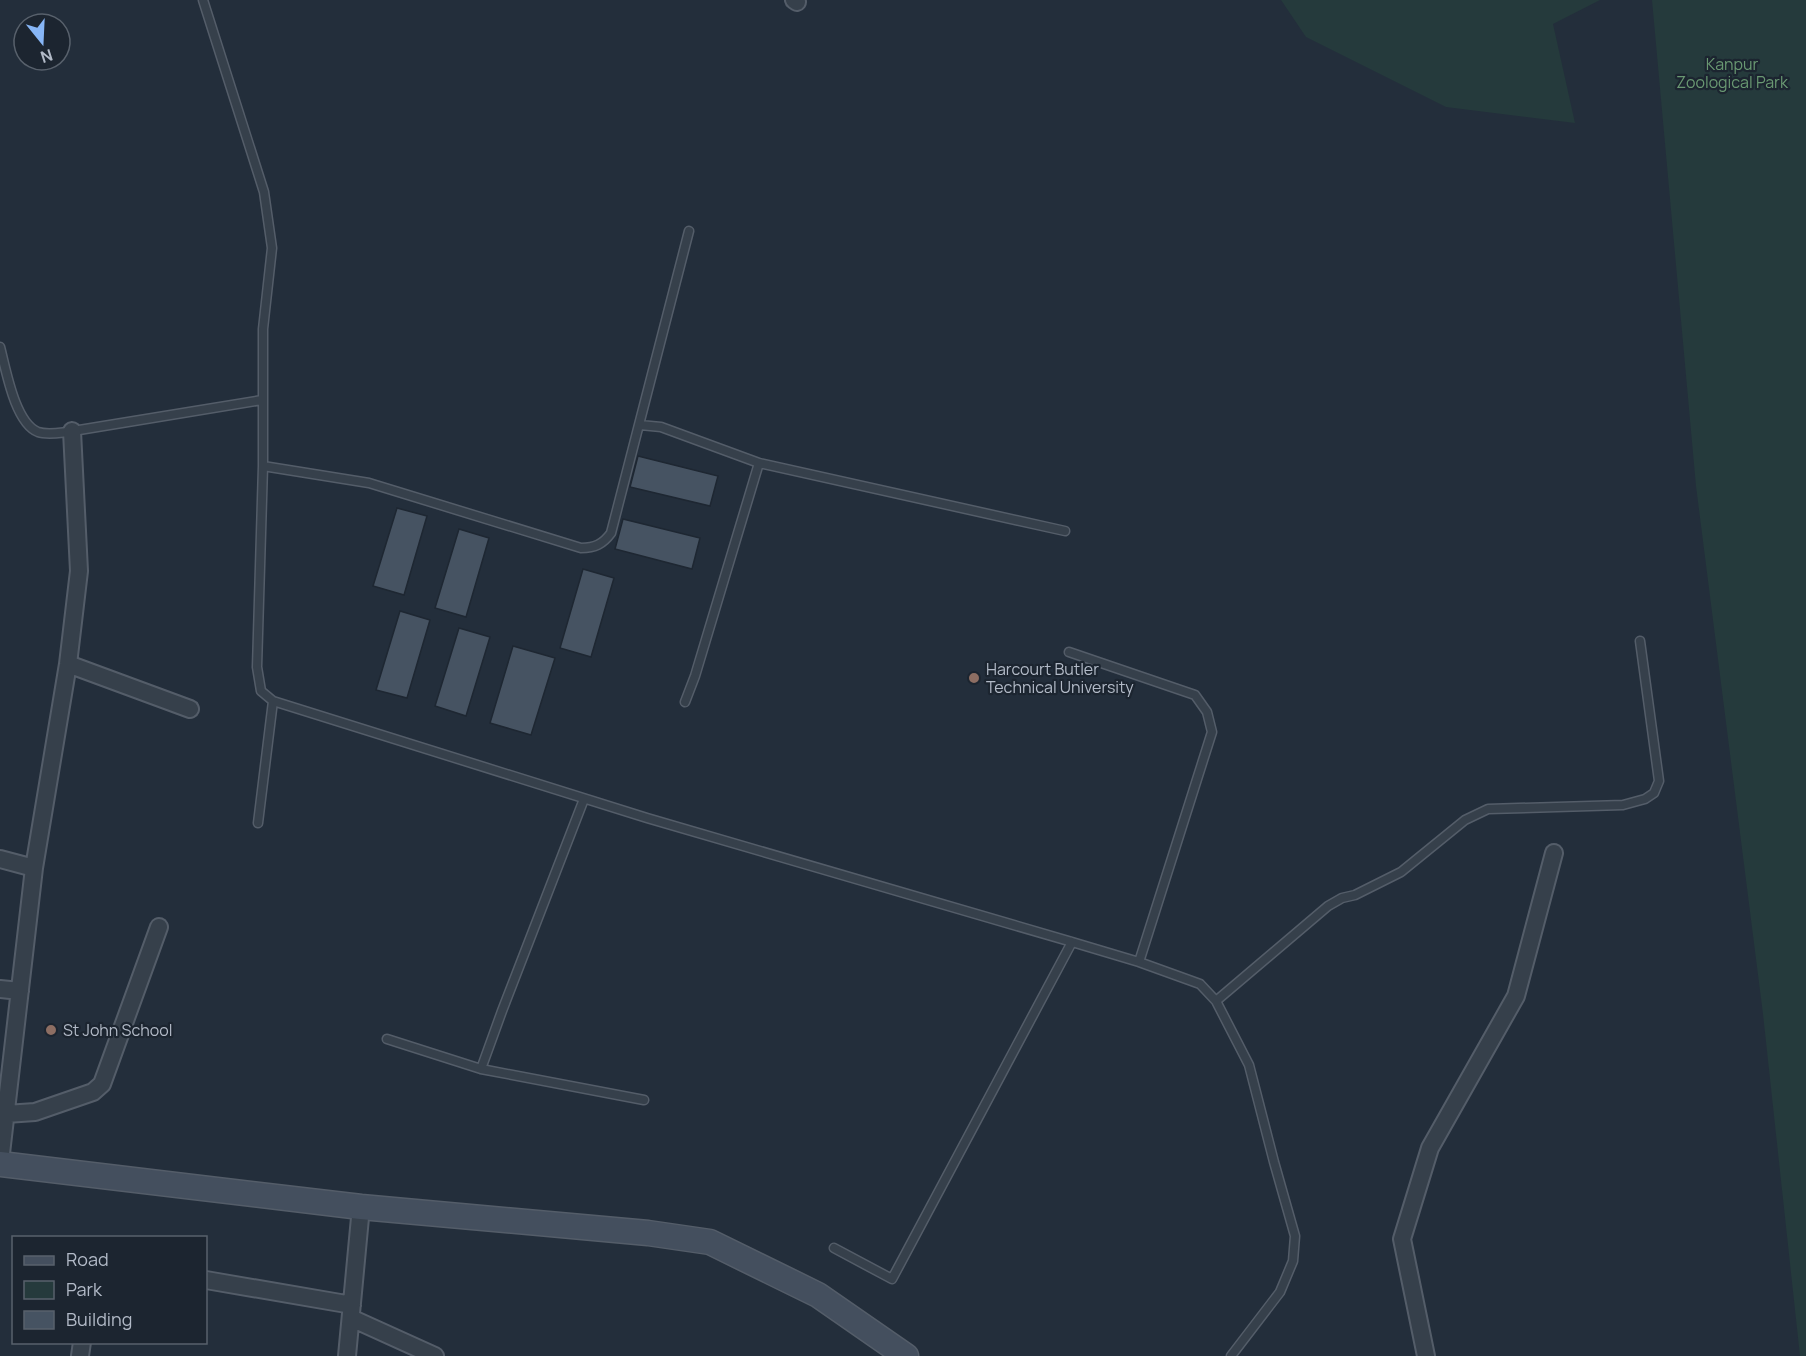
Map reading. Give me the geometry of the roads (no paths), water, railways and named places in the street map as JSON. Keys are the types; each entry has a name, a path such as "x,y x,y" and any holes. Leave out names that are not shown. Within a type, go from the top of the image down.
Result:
{"street":[{"path":"72,431 79,571 68,664 34,868 0,1163 361,1207 648,1233 710,1242 818,1294 906,1356"},
{"path":"68,664 190,709"},
{"path":"1426,1356 1402,1239 1430,1148 1516,996 1554,853"},
{"path":"0,860 34,868"},
{"path":"6,1114 35,1112 93,1092 102,1084 159,927"},
{"path":"0,989 20,991"},
{"path":"347,1356 361,1207"},
{"path":"207,1280 351,1311 435,1356"}],"lane":[{"path":"203,0 264,192 272,248 263,329 263,466 257,667 261,691 273,701 584,799 1072,942 1200,984 1216,1001 1249,1065 1295,1236 1293,1262 1280,1292 1232,1356"},
{"path":"263,466 369,483 581,548 591,548 604,543 611,533 689,231"},
{"path":"0,347 18,410 26,423 38,432 53,434 262,400"},
{"path":"640,425 661,428 759,464 1065,531"},
{"path":"685,702 695,676 759,464"},
{"path":"1216,1001 1328,906 1401,872 1465,820 1488,809 1623,805 1645,799 1654,793 1659,781 1640,641"},
{"path":"1069,651 1195,695 1207,712 1212,732 1138,962"},
{"path":"258,823 273,701"},
{"path":"482,1069 584,799"},
{"path":"834,1248 892,1279 1072,942"},
{"path":"387,1039 482,1069 644,1100"}],"place":[{"name":"Harcourt Butler Technical University","path":"974,678"},
{"name":"St John School","path":"51,1030"}],"park label":[{"name":"Kanpur Zoological Park","path":"1732,73"}]}
